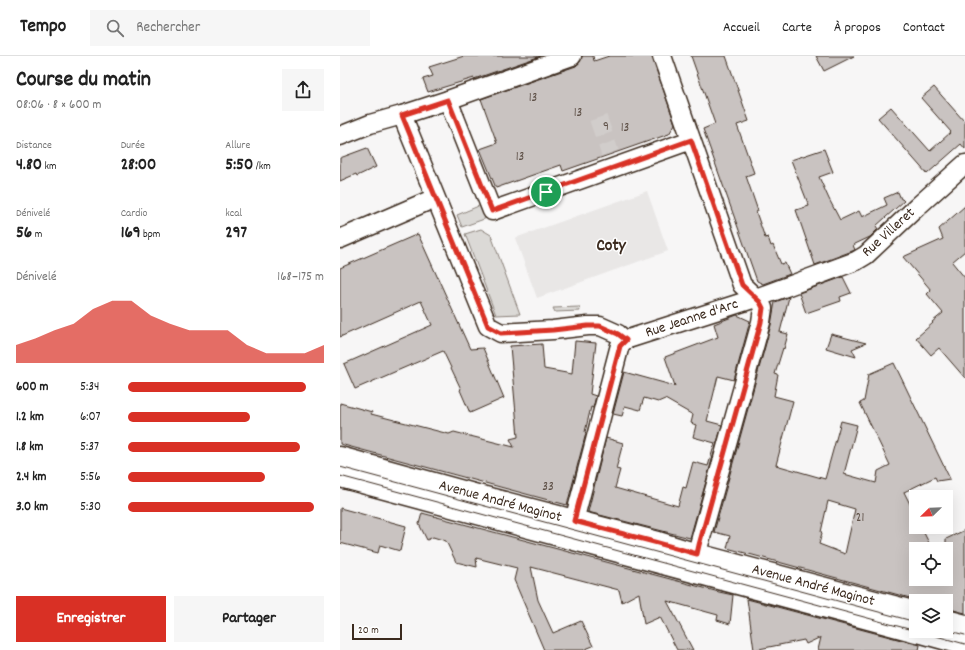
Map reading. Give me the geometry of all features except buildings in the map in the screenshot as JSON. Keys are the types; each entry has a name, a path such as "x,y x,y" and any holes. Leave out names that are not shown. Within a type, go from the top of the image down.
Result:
{"main road":[{"name":"Avenue André Maginot","path":"340,458 658,543 695,562 909,629"},
{"name":"Avenue André Maginot","path":"340,476 695,562 909,611"},
{"path":"953,623 965,626"},
{"name":"Avenue André Maginot","path":"943,638 965,644"}],"street":[{"path":"340,136 370,124 448,100 572,56"},
{"path":"662,56 742,285 760,302 763,308 761,322 695,562"},
{"path":"448,100 492,211 691,140"},
{"path":"402,115 488,326 501,333 600,326 618,334 626,340"},
{"name":"Rue Villeret","path":"756,298 856,261 866,255 965,164"},
{"path":"340,239 435,198"},
{"name":"Rue Jeanne d'Arc","path":"574,521 620,346 626,340 756,298"}],"shaded area":[{"path":"647,191 668,251 537,298 515,238"},
{"path":"481,205 487,218 462,227 457,215"},
{"path":"481,229 491,235 520,314 496,315 465,234"},
{"path":"579,307 580,311 555,312 553,308"}],"tunnel":[{"path":"598,118 610,153"}],"tram line":[{"path":"340,467 909,620"},
{"path":"340,476 909,629"},
{"path":"953,632 965,635"},
{"path":"943,638 965,644"}],"district":[{"name":"Coty","path":"611,247"}],"route":[{"path":"448,100 492,211 546,192 691,140 742,285 760,302 763,308 761,322 697,554 574,521 620,346 626,340 611,330 600,326 501,333 488,326 402,115 448,100"}]}
